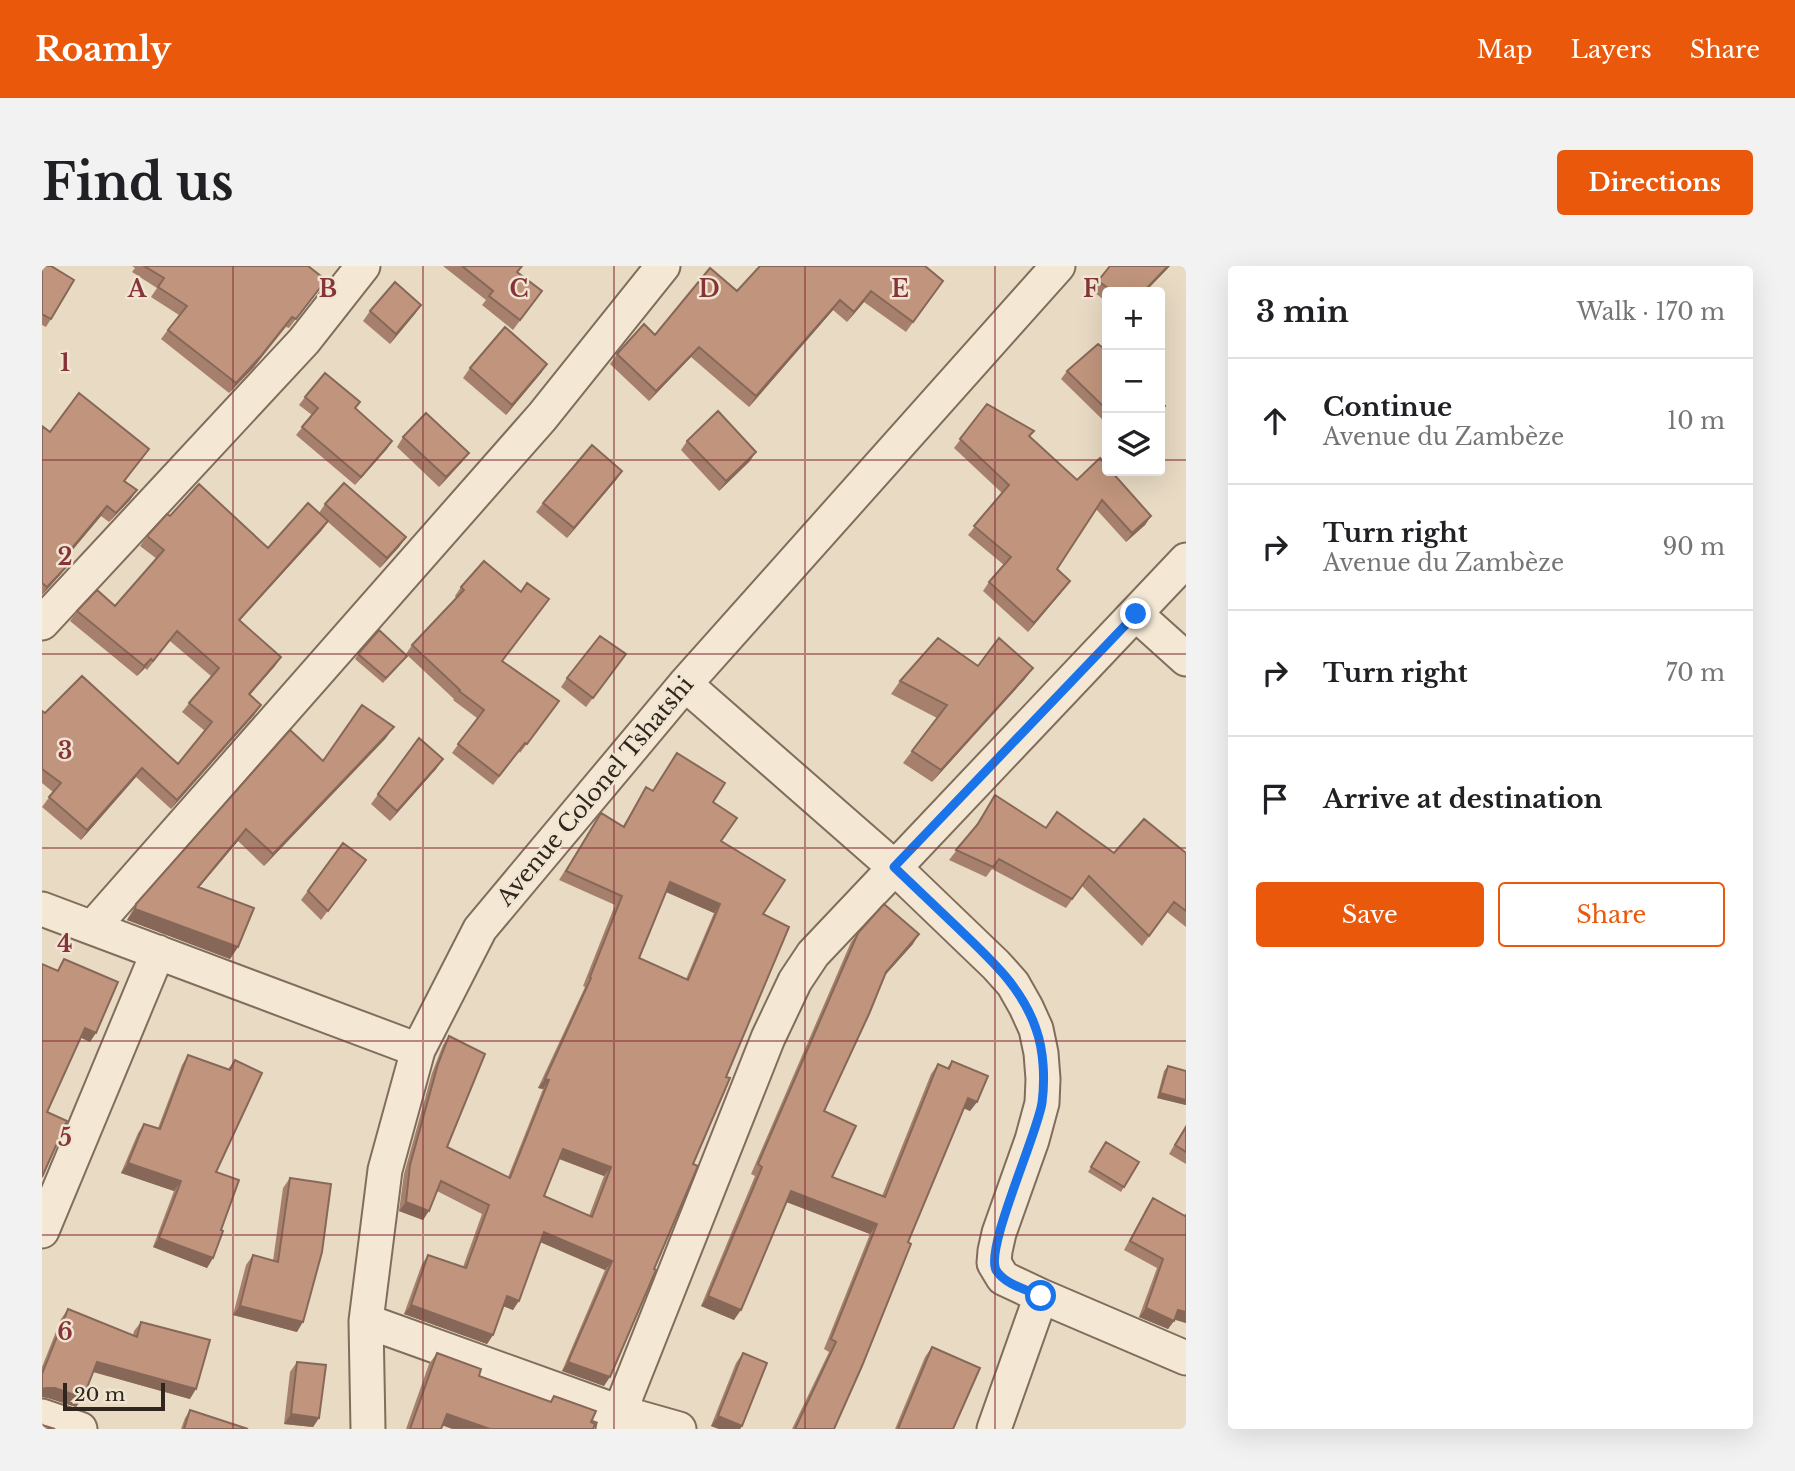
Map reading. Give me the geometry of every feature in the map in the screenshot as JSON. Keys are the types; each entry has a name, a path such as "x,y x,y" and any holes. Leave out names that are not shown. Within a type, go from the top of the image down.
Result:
{"street":[{"path":"42,623 304,341 363,266"},
{"path":"93,927 542,417 663,266"},
{"name":"Avenue Colonel Tshatshi","path":"368,1429 366,1321 385,1170 418,1050 480,929 684,684 1058,266"},
{"path":"616,1420 768,1038 789,993 813,954 1186,560"},
{"path":"1136,614 1186,659"},
{"path":"684,684 894,867 1013,984 1036,1029 1043,1079 1042,1103 1032,1140 999,1233 994,1263 1003,1279 1186,1358"},
{"path":"42,909 418,1050"},
{"path":"42,1231 158,952"},
{"path":"994,1429 1041,1296"},
{"path":"366,1321 616,1420 679,1429"},
{"path":"42,1416 80,1429"}],"building":[{"path":"42,266 51,266 74,280 51,319 42,314"},
{"path":"144,266 308,266 326,280 296,319 292,317 236,383 168,330 187,306 158,287 164,278"},
{"path":"462,266 522,266 517,272 542,291 520,320 489,296 493,291"},
{"path":"760,266 925,266 943,281 913,322 871,291 854,312 840,300 756,396 699,347 656,391 617,354 644,324 655,335 710,268 737,291"},
{"path":"1110,266 1168,266 1148,287 1107,287 1098,281"},
{"path":"395,282 421,305 396,334 370,311"},
{"path":"505,327 547,364 512,405 470,368"},
{"path":"1098,344 1102,347 1102,405 1067,371"},
{"path":"325,373 360,402 355,408 392,441 361,477 302,427 318,408 305,397"},
{"path":"79,393 149,449 124,481 137,490 116,513 107,506 61,561 67,566 47,587 42,583 42,426 50,432"},
{"path":"987,404 1034,431 1029,436 1077,480 1100,458 1102,476 1115,476 1151,516 1132,533 1102,500 1057,569 1070,581 1034,623 989,582 1011,557 974,526 1009,485 960,439"},
{"path":"718,411 756,452 726,481 687,441"},
{"path":"426,413 469,453 446,477 403,437"},
{"path":"592,445 622,471 574,528 543,503"},
{"path":"344,483 406,537 387,558 325,504"},
{"path":"199,484 268,548 308,503 328,521 239,620 281,657 249,694 261,705 177,800 142,768 87,830 49,797 61,783 42,769 42,711 45,713 82,676 178,764 212,722 189,703 219,668 177,631 153,661 151,659 144,666 77,611 97,590 115,606 164,550 147,536 167,514 170,516"},
{"path":"484,561 521,592 527,583 549,599 502,661 559,701 499,776 458,744 484,710 459,691 412,645 464,590 461,587"},
{"path":"379,630 407,656 386,678 358,654"},
{"path":"600,636 626,654 593,698 567,678"},
{"path":"938,638 978,666 999,638 1033,668 941,770 912,751 947,705 900,681"},
{"path":"362,705 394,727 273,854 246,829 198,887 254,908 238,947 135,909 136,904 290,730 323,761"},
{"path":"419,738 443,759 397,811 378,794"},
{"path":"677,753 725,783 713,802 737,818 721,841 785,880 763,914 789,927 726,1077 730,1078 693,1164 698,1166 610,1377 568,1362 612,1261 544,1232 519,1301 507,1296 493,1335 411,1305 428,1255 466,1268 489,1205 441,1181 429,1211 406,1202 410,1165 438,1064 449,1036 485,1054 447,1147 510,1178 549,1080 545,1079 591,978 622,896 566,871 601,813 624,827 646,787 653,791","holes":["670,882 720,904 688,980 639,958","563,1149 611,1167 592,1217 544,1196"]},
{"path":"995,795 1046,828 1057,812 1114,853 1144,819 1186,853 1186,911 1174,902 1149,936 1089,876 1072,899 999,859 993,867 956,850 978,824"},
{"path":"343,843 366,860 328,911 308,891"},
{"path":"884,904 919,934 886,972 824,1111 856,1126 832,1177 885,1197 938,1064 949,1069 952,1061 988,1076 977,1102 968,1098 908,1242 911,1244 862,1366 834,1429 795,1429 836,1342 831,1339 877,1224 791,1191 741,1310 708,1296 762,1167 758,1164 858,933"},
{"path":"64,959 118,982 96,1033 85,1028 47,1112 67,1121 42,1177 42,964 58,971"},
{"path":"188,1055 230,1070 235,1060 262,1073 216,1172 239,1180 213,1258 159,1238 181,1181 128,1163 144,1124 160,1129"},
{"path":"1168,1066 1186,1071 1186,1100 1160,1093"},
{"path":"1186,1127 1186,1152 1175,1145"},
{"path":"1106,1142 1139,1162 1124,1187 1091,1167"},
{"path":"290,1178 331,1184 322,1252 303,1322 240,1306 253,1255 278,1262"},
{"path":"1153,1198 1186,1215 1186,1312 1178,1310 1174,1321 1146,1308 1163,1259 1130,1241"},
{"path":"68,1309 137,1337 141,1322 210,1340 196,1389 97,1362 83,1398 55,1388 42,1389 42,1374"},
{"path":"932,1347 980,1368 953,1429 898,1429"},
{"path":"437,1353 481,1369 479,1376 551,1402 554,1396 596,1411 591,1422 595,1424 593,1429 490,1429 447,1414 441,1429 410,1429"},
{"path":"743,1353 767,1363 742,1426 718,1416"},
{"path":"297,1362 326,1365 319,1418 291,1414"},
{"path":"190,1410 248,1429 184,1429"}],"route":[{"path":"1041,1296 1003,1279 994,1263 999,1233 1032,1140 1042,1103 1041,1053 1036,1029 1013,984 894,867 1136,614"}]}
